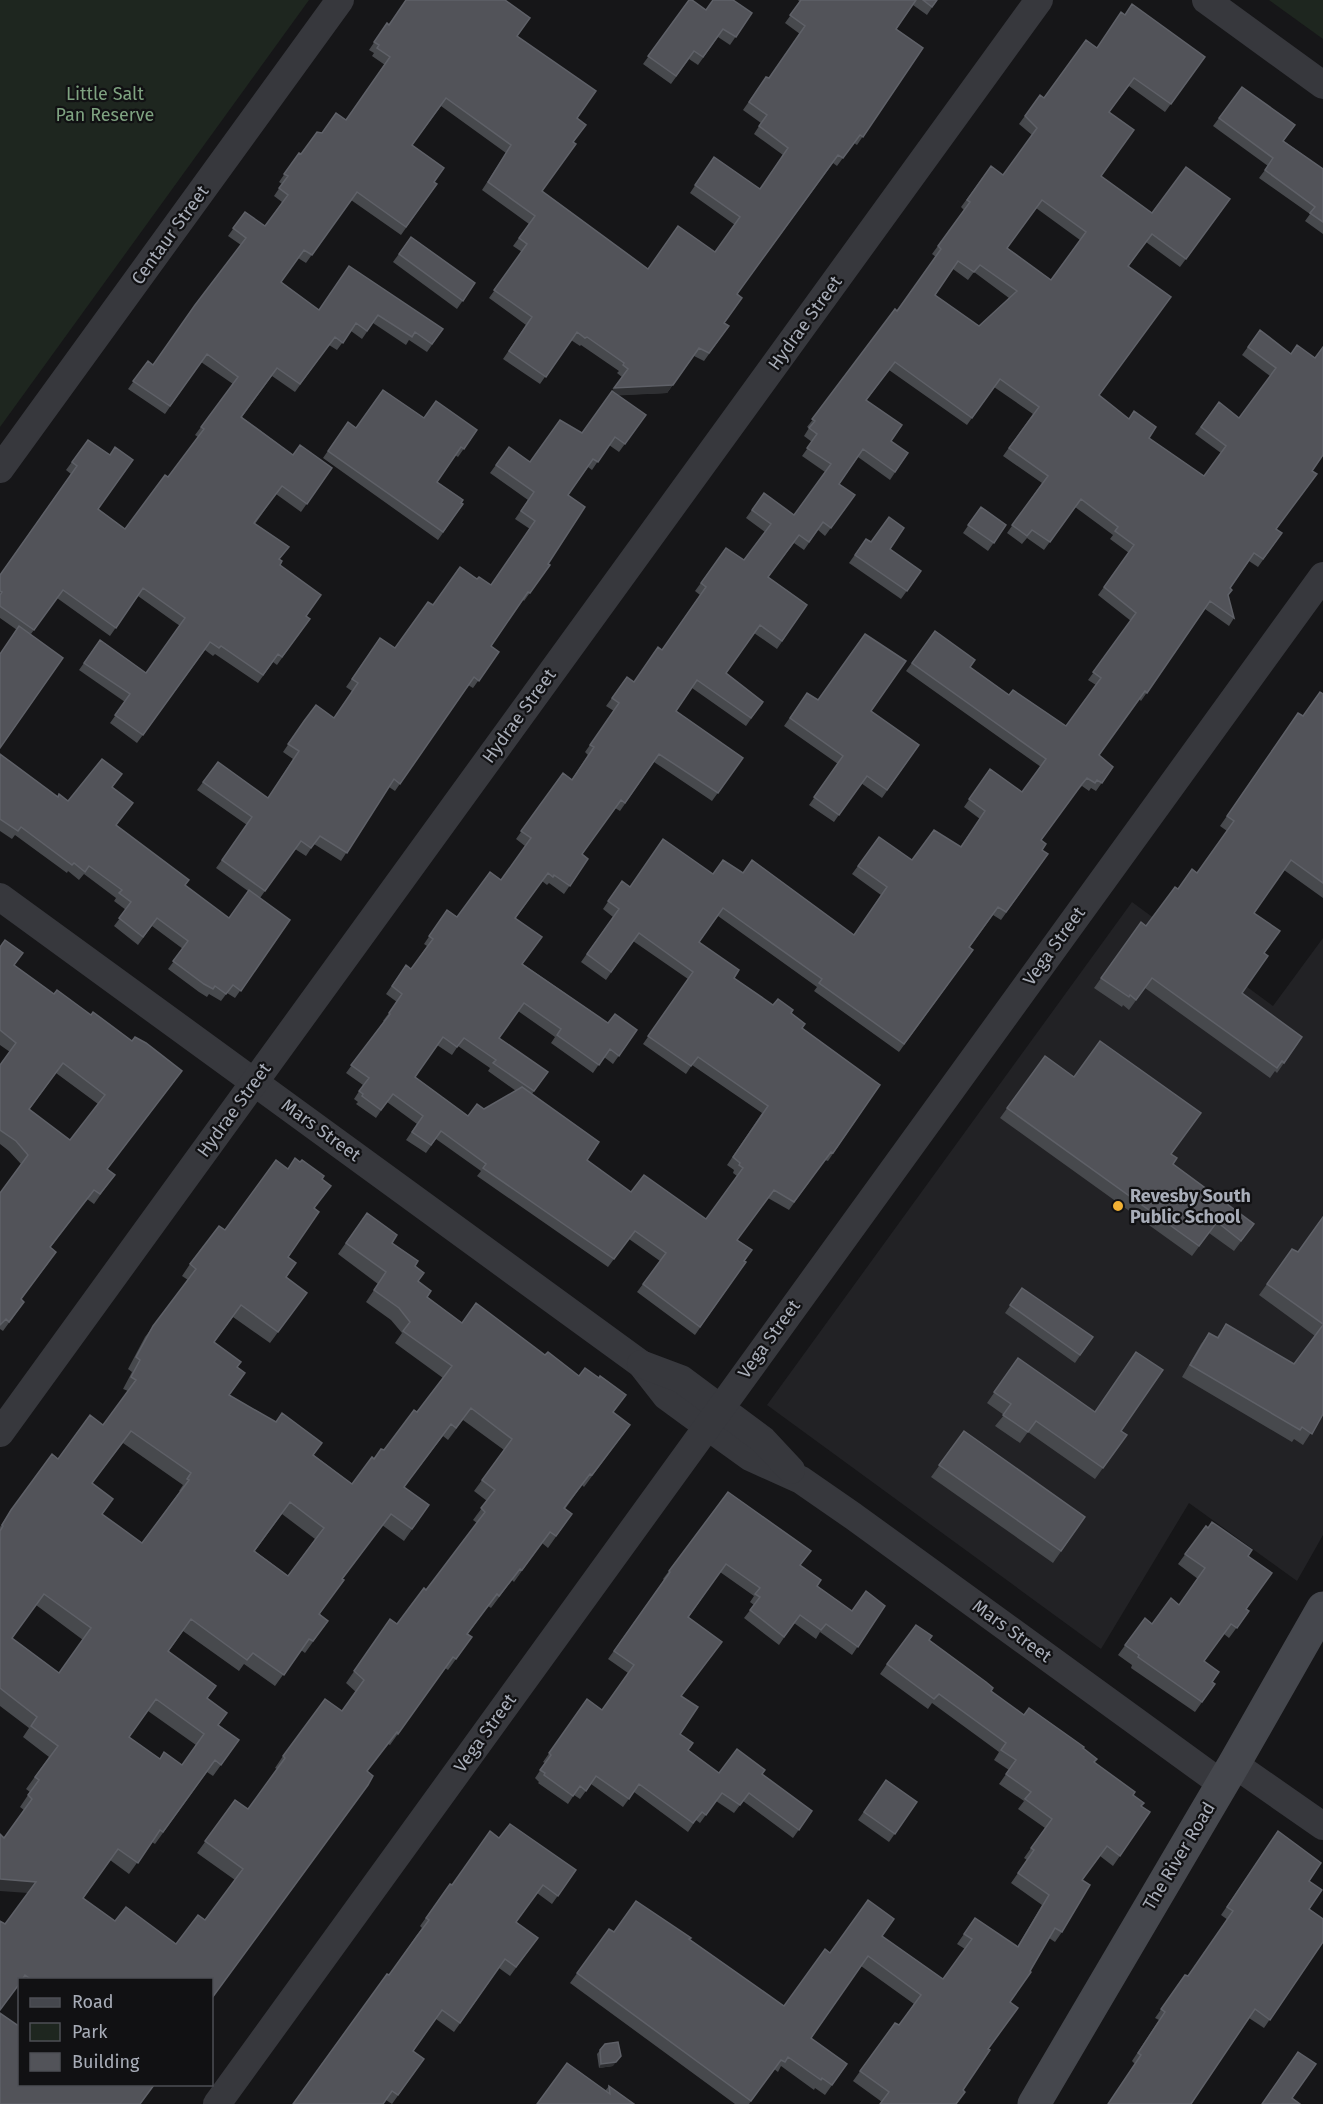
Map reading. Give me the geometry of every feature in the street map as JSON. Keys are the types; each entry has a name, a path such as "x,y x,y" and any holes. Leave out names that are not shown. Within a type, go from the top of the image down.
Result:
{"main road":[{"name":"The River Road","path":"1034,2104 1323,1608"}],"street":[{"name":"Centaur Street","path":"0,469 340,0"},
{"name":"Hydrae Street","path":"0,1433 1040,0"},
{"path":"1206,0 1323,85"},
{"name":"Vega Street","path":"217,2104 1323,576"},
{"name":"Mars Street","path":"0,897 641,1365 666,1396 713,1417 750,1457 801,1480 1228,1774 1323,1826"}],"shaded area":[{"name":"Revesby South Public School","path":"1132,902 1273,1006 1323,938 1323,1535 1297,1581 1189,1503 1101,1649 767,1405"}],"green space":[{"name":"Little Salt Pan Reserve","path":"0,0 309,0 0,427"},
{"path":"1269,0 1323,0 1323,39"}],"building":[{"path":"406,0 505,0 530,18 517,36 596,91 577,118 586,125 573,142 576,144 542,191 648,269 678,226 715,252 740,217 695,185 714,157 760,189 788,148 759,126 767,115 749,102 766,77 769,78 805,26 790,15 801,0 916,0 896,29 923,48 863,137 860,135 843,158 838,155 737,294 742,298 724,323 729,326 709,353 699,348 673,385 614,388 628,369 623,365 624,363 577,332 546,377 509,351 532,317 494,290 527,244 519,238 535,216 488,182 511,145 446,98 412,145 444,168 434,182 437,184 406,227 357,192 312,255 304,250 281,282 319,310 349,266 443,329 432,344 415,332 412,337 378,315 367,331 356,323 343,343 335,337 300,384 277,368 241,417 293,455 300,445 332,468 307,504 282,486 254,523 289,547 279,559 282,561 280,565 321,595 306,616 310,619 282,657 278,654 263,675 221,646 219,648 210,642 143,735 115,715 130,694 84,663 100,640 146,673 185,618 143,588 116,628 63,590 34,630 0,606 2,592 0,591 0,575 77,466 72,462 88,440 110,455 115,447 133,460 98,509 125,529 165,475 168,477 204,429 201,427 238,377 207,354 170,406 133,381 148,361 153,365 246,238 233,228 245,212 265,226 288,195 279,188 288,176 284,174 299,153 301,154 317,132 322,133 336,113 346,120 390,57 377,48 379,45 374,42"},
{"path":"689,0 706,10 713,0 733,0 752,13 736,37 723,29 703,57 694,51 676,76 648,56"},
{"path":"923,0 937,0 932,7"},
{"path":"1132,4 1205,57 1171,104 1134,78 1109,112 1134,130 1101,176 1152,213 1186,167 1230,199 1186,259 1152,234 1128,266 1171,297 1099,395 1129,419 1134,411 1156,427 1149,438 1204,476 1226,446 1201,427 1219,402 1239,418 1276,368 1248,347 1260,330 1291,354 1297,345 1315,358 1323,347 1323,455 1312,471 1317,474 1276,529 1282,533 1263,559 1254,553 1230,588 1232,590 1228,595 1234,618 1210,601 1147,693 1145,691 1099,755 1113,767 1102,783 1097,780 1095,783 1087,778 1082,784 1041,840 1046,844 1042,850 1048,854 1006,912 998,907 969,947 973,950 904,1044 819,983 822,979 723,908 699,942 739,970 734,978 773,1005 778,999 793,1010 791,1013 805,1024 802,1028 880,1085 833,1153 831,1152 794,1202 774,1190 737,1240 752,1250 744,1261 746,1262 700,1327 643,1284 666,1253 635,1231 614,1259 483,1168 486,1164 441,1131 431,1145 412,1132 423,1116 393,1094 381,1110 362,1096 363,1094 359,1091 369,1078 351,1065 390,1014 402,994 392,986 406,965 411,969 433,939 429,936 447,910 457,917 490,872 501,880 531,838 521,831 563,773 572,780 594,747 590,745 619,703 612,698 627,677 634,682 658,647 662,650 706,587 701,583 726,548 744,560 771,524 752,510 764,493 794,515 831,464 807,448 817,434 809,428 815,421 812,419 895,309 897,311 941,249 938,246 970,202 967,200 991,166 1003,175 1037,128 1025,116 1040,95 1044,98 1086,40 1097,48 1121,12 1125,15","holes":["1042,200 1086,232 1051,280 1007,248","958,261 974,272 980,265 1017,291 979,326 935,295","895,362 972,418 1000,379 1039,407 1009,448 1048,476 1012,525 1027,536 1032,530 1050,542 1081,499 1118,527 1115,531 1134,545 1104,587 1136,613 1093,672 1101,678 1066,726 1013,690 1009,695 970,667 975,660 935,631 912,663 1046,759 1022,792 990,769 969,799 985,811 961,847 934,830 912,860 879,837 858,866 887,887 854,935 752,860 743,873 723,860 713,874 663,839 630,887 622,881 608,901 619,909 587,954 611,972 639,933 693,972 648,1036 691,1066 698,1057 768,1106 733,1157 743,1168 706,1219 644,1175 631,1192 587,1160 599,1142 522,1087 484,1109 477,1104 468,1116 415,1077 443,1037 457,1047 464,1038 496,1060 493,1063 534,1091 548,1072 499,1038 524,1003 561,1029 557,1035 599,1065 610,1049 619,1056 637,1030 615,1014 608,1023 522,964 542,937 515,918 548,873 570,886 588,859 582,854 621,800 625,803 659,754 718,793 743,758 676,711 697,680 751,718 763,702 726,673 760,625 782,641 807,605 768,577 799,535 809,542 823,522 831,528 855,495 839,484 863,449 895,472 908,453 891,441 902,425 866,400"]},
{"path":"1242,87 1295,125 1283,141 1323,169 1323,222 1310,213 1315,207 1265,170 1273,158 1219,118"},
{"path":"411,237 475,283 463,301 399,254"},
{"path":"383,390 424,418 436,401 477,430 464,449 461,447 437,482 463,500 461,503 463,504 443,532 328,451 348,422 356,428"},
{"path":"612,391 646,415 625,444 615,437 598,462 593,459 568,495 585,507 548,564 550,565 530,593 528,592 491,646 499,652 479,681 474,677 400,784 394,779 347,853 320,836 311,848 301,841 265,891 222,860 252,817 203,782 218,762 268,798 299,751 288,744 304,721 316,705 334,718 358,683 352,679 380,638 395,648 428,602 433,605 460,567 477,579 479,577 491,585 535,521 521,511 534,492 496,465 509,447 530,462 560,420 582,433"},
{"path":"981,507 1006,525 994,543 968,525"},
{"path":"889,517 904,528 890,549 921,571 907,591 855,555 866,539 871,542"},
{"path":"19,626 63,658 0,748 0,654"},
{"path":"865,634 906,661 871,711 919,745 887,790 867,776 839,815 814,797 843,756 790,718 807,693 818,700"},
{"path":"1320,692 1323,694 1323,883 1291,860 1254,913 1280,931 1264,953 1268,956 1242,993 1302,1037 1284,1063 1282,1061 1277,1068 1152,978 1136,1000 1101,978 1141,922 1146,926 1175,887 1178,889 1192,869 1197,873 1234,821 1227,816 1298,713 1303,716"},
{"path":"0,754 58,797 59,794 68,801 102,759 122,774 112,787 133,803 116,825 189,880 185,885 229,918 249,890 290,920 241,991 233,985 226,994 215,986 213,989 204,984 173,961 188,941 157,918 143,937 119,918 131,902 119,893 122,890 89,866 85,872 21,827 18,831 0,819"},
{"path":"5,940 23,953 14,965 54,994 57,990 91,1015 93,1012 132,1041 135,1037 146,1043 182,1071 107,1169 115,1175 100,1194 94,1190 50,1247 56,1252 21,1299 24,1302 9,1322 6,1319 0,1325 0,1193 28,1155 16,1141 0,1130 0,1065 16,1043 0,1030 0,947","holes":["63,1063 105,1095 70,1140 29,1109"]},
{"path":"1100,1041 1201,1113 1171,1154 1177,1158 1173,1164 1254,1224 1241,1241 1217,1222 1199,1246 1007,1108 1045,1056 1074,1077"},
{"path":"295,1158 300,1162 302,1160 324,1176 322,1179 331,1186 314,1208 319,1212 288,1257 296,1263 286,1277 307,1293 278,1332 241,1305 214,1342 241,1362 237,1367 245,1373 229,1395 276,1422 282,1413 322,1443 313,1455 352,1484 372,1457 374,1459 381,1449 384,1450 414,1410 417,1412 446,1374 452,1366 403,1331 410,1322 399,1308 374,1290 386,1272 346,1243 367,1213 397,1235 392,1243 418,1261 415,1266 424,1273 418,1281 431,1291 427,1297 462,1323 476,1303 545,1355 548,1352 579,1376 585,1368 599,1378 600,1376 626,1395 613,1412 630,1425 564,1508 572,1514 556,1536 550,1532 522,1570 520,1569 499,1596 497,1594 467,1634 472,1637 456,1659 453,1657 398,1734 397,1732 367,1771 373,1776 368,1785 213,1997 213,1978 29,1978 25,1975 23,1978 18,1978 18,1986 0,2010 0,1921 5,1924 36,1882 0,1879 0,1834 4,1838 32,1799 28,1795 39,1780 35,1777 58,1746 31,1726 37,1717 0,1688 0,1531 11,1510 52,1454 58,1459 90,1415 103,1425 136,1380 131,1377 140,1360 136,1357 153,1326 196,1269 190,1264 219,1226 225,1230 276,1160 288,1169","holes":["471,1408 512,1439 482,1480 495,1490 481,1508 485,1512 397,1624 390,1619 354,1671 364,1680 342,1711 325,1699 248,1809 235,1800 205,1841 243,1869 205,1920 198,1915 176,1944 126,1907 115,1921 83,1898 118,1849 138,1863 160,1830 163,1832 215,1760 221,1765 239,1740 218,1725 227,1713 207,1698 216,1686 168,1651 191,1619 247,1660 253,1653 284,1675 309,1639 313,1641 328,1621 319,1614 391,1514 412,1529 429,1505 404,1487 451,1424 456,1428","131,1431 191,1473 187,1479 189,1480 142,1543 102,1514 113,1499 92,1483","290,1502 324,1528 288,1576 254,1551","44,1594 91,1628 59,1673 12,1638","156,1699 204,1734 182,1765 164,1752 160,1759 129,1737"]},
{"path":"1323,1217 1323,1324 1267,1284 1292,1249 1298,1252"},
{"path":"1022,1288 1093,1337 1080,1355 1010,1305"},
{"path":"1226,1324 1294,1364 1323,1325 1323,1414 1312,1434 1302,1427 1300,1430 1190,1365 1209,1333 1218,1338"},
{"path":"1136,1352 1163,1370 1121,1431 1127,1435 1103,1468 1036,1421 1028,1432 1003,1415 1011,1404 994,1392 1018,1358 1095,1412"},
{"path":"964,1431 1085,1517 1061,1551 939,1465"},
{"path":"728,1492 811,1551 800,1565 821,1580 817,1586 852,1611 866,1591 885,1606 858,1647 826,1624 821,1630 800,1615 784,1637 750,1610 760,1597 755,1594 760,1588 726,1564 688,1617 722,1642 681,1696 698,1707 680,1734 693,1743 688,1750 719,1773 737,1749 765,1770 762,1774 812,1811 799,1830 749,1793 740,1805 722,1793 706,1815 702,1812 693,1823 639,1784 629,1799 596,1776 586,1791 580,1786 573,1796 540,1770 551,1755 549,1753 587,1699 602,1710 634,1665 614,1651 669,1571"},
{"path":"1212,1522 1252,1550 1248,1556 1272,1573 1246,1609 1249,1611 1237,1628 1231,1624 1204,1661 1219,1672 1212,1682 1215,1684 1202,1702 1138,1657 1139,1655 1125,1645 1145,1618 1152,1624 1171,1598 1179,1605 1205,1568 1185,1554 1206,1526 1208,1528"},
{"path":"916,1625 932,1636 929,1640 986,1682 993,1688 991,1691 1024,1715 1029,1708 1084,1747 1097,1759 1094,1762 1135,1792 1133,1795 1144,1803 1141,1806 1150,1812 1120,1856 1107,1846 1082,1880 1090,1885 1062,1932 1055,1928 1031,1972 1010,2002 1018,2008 988,2049 990,2050 956,2104 880,2104 889,2092 860,2071 895,2023 899,2025 921,1995 868,1956 811,2038 847,2064 832,2085 788,2057 785,2062 781,2060 751,2101 577,1973 609,1929 614,1932 636,1901 784,2006 825,1949 830,1953 868,1900 894,1919 882,1936 943,1979 972,1939 964,1934 975,1918 1018,1947 1049,1895 1018,1873 1034,1850 1031,1848 1052,1819 1025,1799 1031,1792 1006,1774 1016,1760 1001,1750 1006,1743 939,1694 934,1699 887,1664"},
{"path":"886,1780 917,1802 895,1834 864,1812"},
{"path":"510,1824 576,1870 558,1896 543,1885 516,1922 538,1938 516,1967 505,1959 460,2023 442,2010 413,2051 424,2059 398,2095 392,2091 383,2104 293,2104 429,1920 426,1918 490,1831 499,1838"},
{"path":"1278,1831 1321,1863 1309,1881 1322,1890 1309,1909 1323,1919 1323,1942 1270,2020 1255,2009 1191,2104 1108,2104 1141,2055 1138,2053 1165,2012 1161,2009 1185,1975 1188,1976 1233,1911 1227,1907"},
{"path":"0,2013 18,2026 18,2086 153,2086 140,2104 0,2104"},
{"path":"618,2042 621,2056 616,2062 601,2064 600,2050 605,2044"},
{"path":"1298,2052 1316,2064 1292,2098 1300,2104 1262,2104"},
{"path":"567,2063 610,2094 609,2086 634,2104 537,2104"}],"place":[{"name":"Revesby South Public School","path":"1118,1206"}]}
